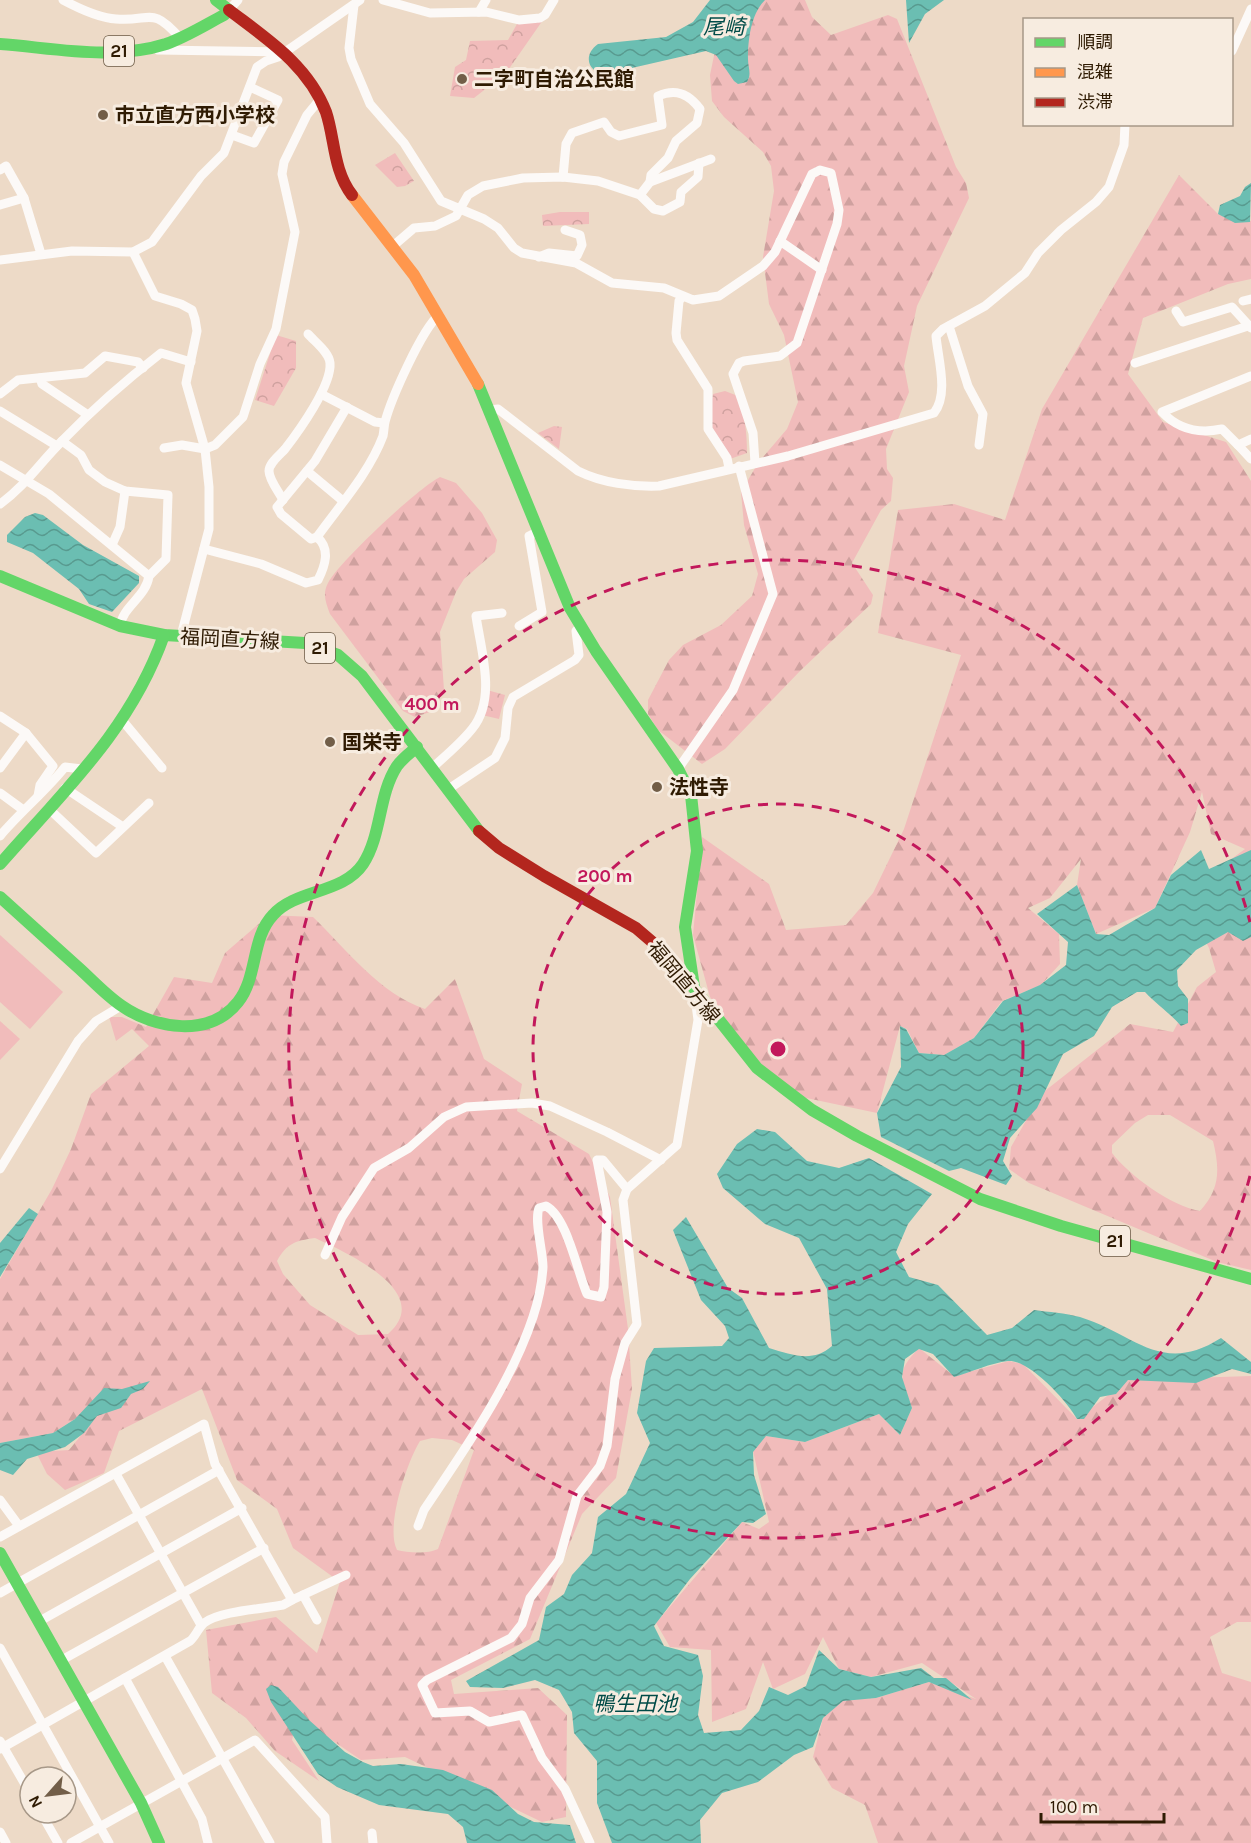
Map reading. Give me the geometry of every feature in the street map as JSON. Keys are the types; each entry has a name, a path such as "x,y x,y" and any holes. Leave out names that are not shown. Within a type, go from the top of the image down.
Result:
{"street":[{"path":"63,0 118,20 154,16 162,20 180,38"},
{"path":"86,9 91,0"},
{"path":"216,0 285,52 311,81 321,98 342,180 358,204 393,246 439,315 490,410 559,584 580,627 678,769 691,795 695,813 697,850 685,927 698,1020 676,1145 662,1160 627,1189 623,1200 637,1324 625,1343 615,1379 607,1446 600,1466 577,1496 559,1560 530,1598 522,1624 511,1638 427,1680 422,1685 435,1713 464,1710 489,1722 522,1715 542,1758 565,1789 590,1843"},
{"path":"229,10 238,0"},
{"path":"383,0 430,13 479,12 519,20 545,15 554,0"},
{"path":"479,12 486,0"},
{"path":"0,260 72,251 133,252 152,242 201,176 224,153 256,67 285,52 357,3"},
{"path":"357,3 349,48 370,104 404,143 441,201 498,228 514,248 522,253 576,263 612,283 664,288 682,297 698,300 719,296 763,266 780,240 812,174 819,170 831,173 839,210 822,270 797,342 780,356 739,363 733,374 753,433 755,463"},
{"path":"1233,49 1251,9"},
{"name":"21","path":"0,44 106,51 141,50 180,38 229,10"},
{"path":"141,50 285,52"},
{"path":"232,135 254,143 278,100 250,87"},
{"path":"563,177 566,144 572,133 604,122 611,132 619,136 662,125 658,96 685,94 691,96 700,109 697,123 676,141 668,158 651,175 650,182 640,195"},
{"path":"164,447 182,445 205,449 215,445 243,417 260,364 276,329 295,232 282,174 284,162 307,115 321,98"},
{"path":"490,410 498,409 588,476 638,486 659,486 755,463 934,413 940,405 941,395 936,336 985,306 1025,273 1038,253 1109,187 1124,145 1125,126"},
{"path":"650,182 711,159"},
{"path":"393,246 414,228 448,221 461,210 468,195 483,186 524,178 563,177 598,181 640,195 657,211 678,205 685,187 698,177 699,163"},
{"path":"0,169 6,166 24,198 41,254"},
{"path":"0,205 24,198"},
{"path":"539,257 549,253 577,256 582,245 580,235 565,230"},
{"path":"780,240 822,270"},
{"path":"133,252 155,296 192,310 197,331 186,383 205,449 209,487 209,529 181,636"},
{"path":"678,769 733,690 748,648 773,594 734,467 708,429 708,389 675,333 679,301 682,297"},
{"path":"1135,363 1250,327 1232,306 1183,322 1176,310"},
{"path":"346,407 307,471 277,507 280,514 311,539 318,537 364,473 383,434 384,423 426,328 439,315"},
{"path":"949,326 968,386 983,414 979,445"},
{"path":"283,500 269,474 269,468 292,439 321,394 329,376 330,361 325,352 308,334"},
{"path":"0,504 26,483 59,443 88,415 161,353 191,362"},
{"path":"0,394 18,380 85,373 105,356 138,362 143,368"},
{"path":"1251,376 1162,412 1173,423 1191,430 1209,432 1222,429 1251,459"},
{"path":"40,378 42,384 88,415"},
{"path":"321,394 375,422 384,423"},
{"path":"0,411 81,455 95,476 125,491 168,495 166,560 149,576 144,590 121,618 120,626"},
{"path":"1238,445 1251,439"},
{"path":"0,465 26,483 49,494 149,576"},
{"path":"307,471 343,501"},
{"path":"112,545 120,527 125,491"},
{"path":"519,626 542,612 529,536 539,531"},
{"path":"204,549 261,564 306,583 318,580 326,560 326,551 318,537"},
{"name":"福岡直方線","path":"0,576 120,626 165,635 305,643 338,655 362,676 479,831 499,848 636,928 657,946 694,987 757,1068 812,1110 921,1171 980,1199 1061,1226 1251,1279"},
{"path":"432,768 472,729 481,714 485,679 476,616 502,613"},
{"path":"447,790 495,758 505,738 508,708 513,697 575,660 579,655 576,631 580,627"},
{"path":"0,864 122,720 153,670 165,635"},
{"path":"0,716 26,733 53,766 40,785 38,796"},
{"path":"122,720 162,768"},
{"path":"0,768 26,733"},
{"path":"0,897 138,1018 168,1026 194,1027 224,1017 238,1004 249,985 262,932 272,915 357,872 367,856 383,797 396,768 417,747"},
{"path":"0,836 22,809 38,796 65,767 82,769"},
{"path":"65,788 123,827"},
{"path":"0,793 22,809"},
{"path":"48,808 96,854 149,803"},
{"path":"0,1169 78,1041 96,1021 121,1005"},
{"path":"325,1256 342,1217 374,1168 409,1148 444,1117 466,1107 532,1103 550,1106 662,1160"},
{"path":"417,1526 424,1510 466,1446 512,1366 533,1317 543,1268 536,1215 539,1208 546,1206 554,1210 565,1232 577,1272 587,1294 601,1297 604,1287 603,1253 607,1243 607,1212 597,1160 603,1160 627,1189"},
{"path":"0,1537 108,1475 116,1474 204,1424 219,1470 292,1600"},
{"path":"0,1593 219,1470"},
{"path":"116,1474 201,1625"},
{"path":"0,1500 20,1526"},
{"path":"38,1622 242,1508"},
{"path":"60,1660 264,1548"},
{"path":"0,1552 141,1803 159,1843"},
{"path":"18,1774 1,1746 190,1641 198,1634 201,1625 212,1618 283,1605 346,1575"},
{"path":"303,1595 317,1620"},
{"path":"0,1648 109,1843"},
{"path":"165,1656 270,1843"},
{"path":"125,1678 202,1819 208,1843"},
{"path":"70,1843 255,1740 325,1817 327,1843"},
{"path":"48,1825 58,1843"},
{"path":"0,1832 6,1843"},
{"path":"372,1833 372,1843"}],"green space":[{"path":"734,0 805,0 812,17 831,35 888,15 897,19 956,167 966,183 969,198 917,306 904,366 909,392 886,449 887,469 893,478 891,501 881,510 852,563 873,595 871,604 801,670 725,749 702,764 658,730 648,714 648,700 669,660 683,645 721,625 752,596 758,574 744,525 741,492 758,463 787,429 798,402 784,335 769,304 763,257 774,191 771,166 763,152 724,117 712,101 710,75 717,41"},
{"path":"543,20 506,73 474,98 450,96 455,67 466,60 470,41 508,40 517,24"},
{"path":"395,153 414,181 405,186 397,187 375,165"},
{"path":"1179,175 1218,214 1251,221 1251,279 1228,284 1143,318 1128,374 1163,422 1226,442 1251,481 1251,1270 1217,1262 1029,1183 1009,1169 1011,1147 1041,1094 1130,1024 1173,1032 1197,987 1216,972 1209,948 1195,920 1199,883 1245,849 1211,834 1202,792 1190,832 1155,908 1096,934 1077,885 1081,859 1050,898 1028,908 1059,934 1060,964 1041,985 1002,1001 974,1038 944,1055 919,1053 907,1029 900,1026 877,1113 797,1096 751,1055 710,997 693,935 702,837 769,884 786,930 846,925 873,893 904,829 961,655 878,633 898,510 954,504 1005,520 1042,409","holes":["1148,1115 1170,1115 1213,1141 1217,1161 1217,1179 1207,1203 1200,1211 1164,1197 1129,1171 1112,1153 1112,1145 1135,1123"]},
{"path":"560,212 589,212 589,224 543,226 542,215"},
{"path":"276,335 296,341 296,368 274,406 255,400"},
{"path":"725,391 738,396 747,439 747,453 730,459 712,432 709,421 713,394"},
{"path":"554,426 562,427 559,449 538,433"},
{"path":"440,477 456,483 482,513 497,540 495,552 464,579 456,592 440,632 444,690 433,711 415,717 403,711 330,614 325,591 335,573 362,543 415,495"},
{"path":"487,690 505,695 499,719 482,715"},
{"path":"269,915 313,917 379,982 393,993 425,1009 455,979 484,1059 522,1084 517,1111 589,1154 610,1197 628,1329 632,1389 616,1478 582,1514 530,1639 451,1680 454,1694 538,1688 567,1715 566,1817 542,1822 405,1757 361,1760 298,1717 292,1740 319,1781 275,1751 246,1718 212,1693 206,1630 276,1617 317,1653 340,1582 293,1548 277,1509 237,1480 202,1389 119,1431 104,1473 65,1490 47,1474 36,1452 69,1450 97,1416 75,1419 53,1433 0,1443 0,1279 52,1189 71,1149 91,1094 149,1046 132,1029 116,1041 109,1017 122,1017 146,1027 174,977 212,983 225,953","holes":["315,1238 364,1263 394,1289 401,1303 400,1318 388,1334 358,1335 310,1305 283,1274 277,1261 284,1250 297,1242","432,1438 452,1440 474,1450 438,1549 429,1552 397,1550 394,1526 399,1495 409,1464 420,1441"]},
{"path":"0,935 63,992 30,1029 0,1002"},
{"path":"0,1021 20,1039 0,1060"},
{"path":"919,1348 954,1376 1009,1361 1023,1364 1077,1419 1128,1380 1251,1376 1251,1622 1237,1622 1210,1637 1222,1673 1251,1682 1251,1843 878,1843 865,1805 832,1788 813,1757 823,1718 843,1700 876,1698 929,1682 976,1699 922,1663 871,1677 839,1669 823,1637 805,1674 773,1689 763,1662 746,1709 712,1722 711,1650 670,1647 656,1623 742,1522 759,1529 769,1522 753,1451 766,1436 805,1442 879,1414 900,1435 912,1408 903,1382 903,1370"}],"water":[{"name":"尾崎","path":"710,0 765,0 756,12 751,27 748,51 750,74 747,82 738,84 734,81 716,55 706,51 610,73 603,73 592,68 590,54 598,44 666,37 693,22"},
{"path":"906,0 944,0 925,14 909,43"},
{"path":"1251,183 1250,222 1235,223 1218,214 1220,205 1240,196 1245,187"},
{"path":"35,513 43,515 83,545 139,576 139,583 112,612 89,604 79,589 33,553 7,542 7,535 25,517"},
{"path":"1201,850 1209,869 1251,850 1251,937 1243,941 1228,932 1196,950 1177,970 1178,986 1188,999 1188,1023 1181,1026 1145,992 1137,992 1112,1007 1094,1036 1063,1054 1037,1108 1010,1138 1003,1161 1012,1176 1006,1185 961,1168 949,1171 881,1137 877,1113 901,1067 900,1026 906,1029 919,1053 944,1055 974,1038 1003,1001 1040,985 1066,965 1068,942 1037,914 1077,885 1096,934 1109,935 1155,908 1171,875"},
{"name":"鴨生田池","path":"757,1129 775,1132 807,1161 839,1168 869,1158 932,1194 908,1224 896,1252 909,1277 938,1285 987,1335 1012,1328 1034,1310 1063,1314 1099,1324 1133,1341 1165,1353 1181,1353 1200,1349 1221,1338 1251,1362 1251,1374 1232,1369 1196,1383 1128,1380 1116,1394 1100,1397 1084,1419 1077,1419 1047,1383 1017,1362 1008,1361 995,1364 954,1377 933,1354 919,1349 905,1359 902,1377 912,1408 900,1435 879,1414 805,1442 766,1436 753,1452 754,1475 766,1514 753,1523 742,1522 690,1579 654,1626 664,1646 698,1655 703,1676 698,1715 704,1733 741,1730 759,1711 769,1687 788,1695 806,1686 819,1650 839,1669 871,1677 921,1668 934,1678 946,1678 972,1700 929,1682 876,1698 843,1701 823,1718 813,1747 794,1755 758,1782 722,1793 700,1820 701,1843 612,1843 597,1803 597,1761 574,1733 572,1712 559,1690 535,1680 503,1688 470,1687 466,1681 539,1640 546,1607 564,1594 572,1575 592,1553 598,1517 626,1494 650,1443 637,1413 646,1361 654,1348 722,1346 729,1338 725,1326 701,1300 673,1230 686,1217 728,1288 742,1298 769,1348 794,1355 810,1356 832,1346 827,1289 799,1238 765,1224 723,1188 717,1174 737,1144"},
{"path":"29,1208 38,1214 0,1277 0,1243"},
{"path":"150,1381 143,1389 131,1394 121,1408 97,1416 84,1433 65,1447 27,1459 13,1475 0,1470 0,1443 53,1433 75,1419 104,1388 122,1389"},
{"path":"271,1685 278,1687 309,1720 345,1752 363,1762 373,1766 401,1764 443,1770 492,1790 518,1814 534,1822 570,1825 576,1843 467,1843 463,1827 448,1814 379,1805 337,1787 318,1774 271,1702 266,1689"}],"traffic: fast":[{"path":"0,44 104,53 146,49 173,41 224,15 229,10 216,0"},
{"path":"478,384 570,608 596,651 678,769 691,795 697,851 685,927 694,987"},
{"path":"0,576 120,626 164,635 305,643 338,655 362,676 479,831"},
{"path":"0,864 94,757 114,730 150,669 164,635"},
{"path":"0,897 106,993 135,1014 150,1020 182,1026 213,1021 238,1002 244,992 261,935 273,915 294,900 344,881 363,864 374,841 391,777 399,763 417,747"},
{"path":"689,982 757,1068 812,1110 857,1136 980,1199 1061,1226 1251,1279"},
{"path":"0,1553 141,1803 159,1843"}],"traffic: slow":[{"path":"352,195 414,275 478,384"}],"traffic: jam":[{"path":"229,10 285,54 309,80 326,112 341,175 352,195"},
{"path":"479,831 499,848 544,876 636,928 657,946 689,982"}],"place":[{"name":"二字町自治公民館","path":"462,79"},
{"name":"市立直方西小学校","path":"103,115"},
{"name":"国栄寺","path":"330,742"},
{"name":"法性寺","path":"657,787"}]}
